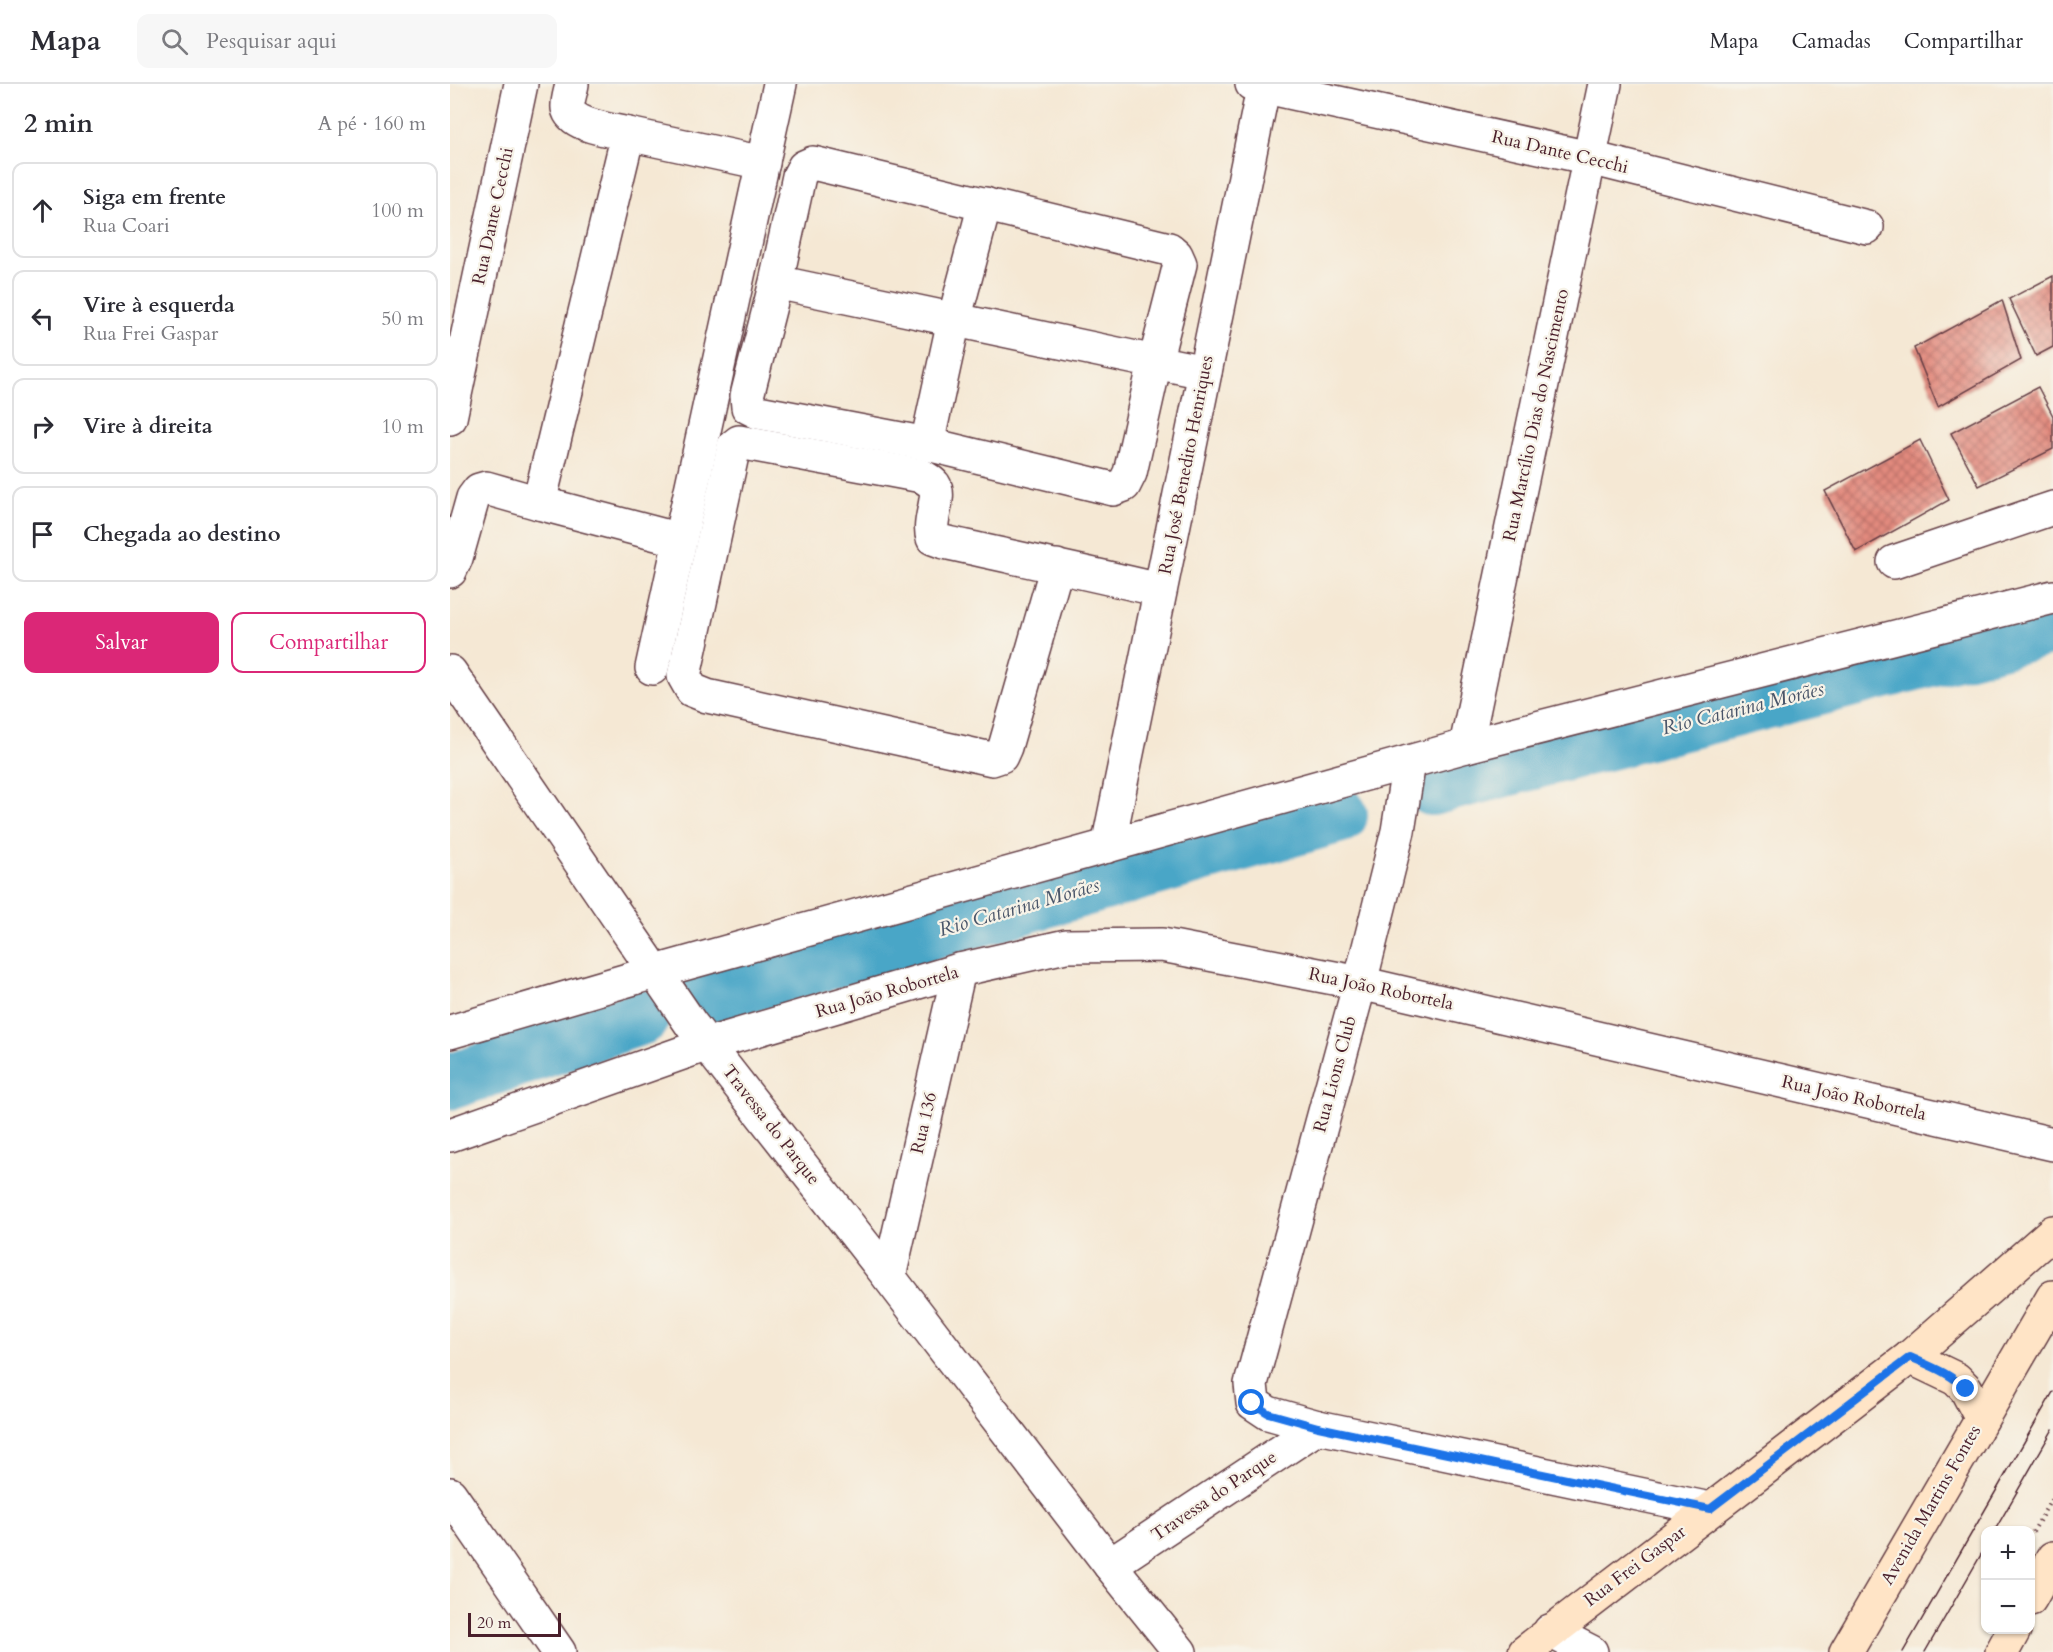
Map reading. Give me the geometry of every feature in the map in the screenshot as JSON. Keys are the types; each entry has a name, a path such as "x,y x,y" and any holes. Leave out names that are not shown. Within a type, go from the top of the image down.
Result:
{"street":[{"name":"Rua Dante Cecchi","path":"450,418 521,84"},
{"path":"572,84 568,107 571,116 579,122 763,164"},
{"path":"652,668 780,84"},
{"name":"Rua Marcílio Dias do Nascimento","path":"1466,746 1605,84"},
{"name":"Rua Dante Cecchi","path":"1259,85 1590,158 1867,227"},
{"name":"Rua José Benedito Henriques","path":"1108,846 1204,372 1259,85"},
{"path":"539,503 627,134"},
{"path":"813,164 1169,249 1176,255 1180,264 1155,362 1131,473 1124,485 1113,489 927,444 758,411 748,407 747,396 776,282 799,176 804,167 813,164"},
{"path":"927,444 954,320 985,204"},
{"path":"776,282 1204,372"},
{"path":"1056,566 1005,747 1000,756 992,759 707,696 692,690 684,676 734,446 739,442 922,476 934,484 936,495 930,529 933,538 944,542 1056,566 1160,590"},
{"path":"450,571 456,558 473,498 479,490 486,488 680,540"},
{"path":"1894,562 2053,508"},
{"path":"450,1032 662,982 1108,846 1408,773 1466,746 2053,597"},
{"name":"Travessa do Parque","path":"450,672 700,1034 1110,1565 1180,1652"},
{"name":"Rua Lions Club","path":"1318,1427 1268,1413 1252,1403 1251,1384 1360,983 1398,831 1408,773"},
{"name":"Rua João Robortela","path":"450,1135 700,1034 1066,946 1162,945 1360,983 2053,1144"},
{"name":"Rua 136","path":"889,1277 959,970"},
{"name":"Rua Frei Gaspar","path":"1525,1652 1910,1357 2053,1232"},
{"name":"Avenida Martins Fontes","path":"1846,1652 2053,1297"},
{"path":"1910,1357 1956,1379 1966,1389 1982,1419"},
{"path":"1318,1427 1710,1509"},
{"name":"Travessa do Parque","path":"1110,1565 1318,1427"},
{"path":"450,1494 559,1652"},
{"path":"2039,1595 2053,1558"},
{"path":"1550,1631 1591,1652"},
{"path":"2002,1652 2011,1634"}],"path":[{"path":"2035,1530 2053,1496"}],"building":[{"path":"2053,276 2053,347 2036,356 2009,299"},
{"path":"2002,300 2021,360 1938,407 1914,348"},
{"path":"2038,387 2053,416 2053,449 1979,486 1951,433"},
{"path":"1920,440 1949,500 1856,552 1825,491"}],"waterway":[{"name":"Rio Catarina Morães","path":"1432,788 2053,627"},
{"name":"Rio Catarina Morães","path":"698,1000 1340,815"},
{"name":"Rio Catarina Morães","path":"450,1082 642,1017"}],"tram line":[{"path":"1903,1652 2053,1392"},
{"path":"1997,1526 2053,1429"},
{"path":"1925,1652 1981,1555"}],"route":[{"path":"1252,1403 1268,1413 1318,1427 1710,1509 1910,1357 1943,1371 1966,1389"}]}
